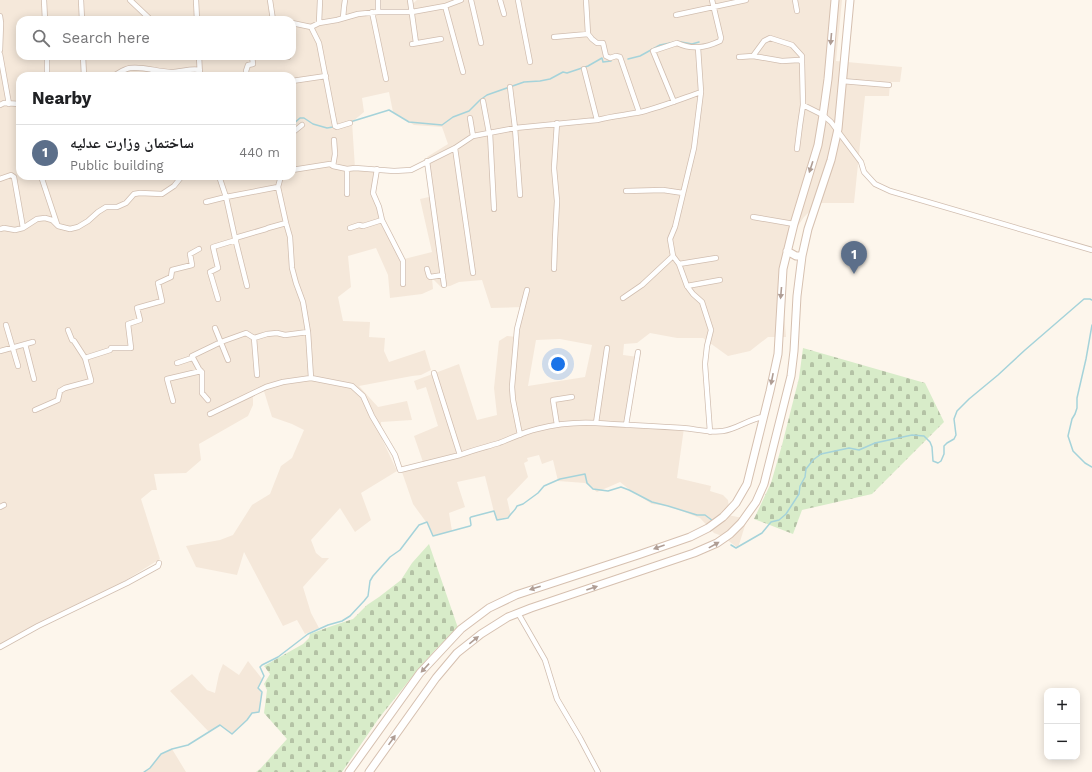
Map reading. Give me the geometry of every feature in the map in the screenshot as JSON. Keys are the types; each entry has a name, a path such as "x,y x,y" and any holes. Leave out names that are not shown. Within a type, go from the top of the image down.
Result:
{"street":[{"path":"44,0 45,16"},
{"path":"81,0 82,16"},
{"path":"130,0 147,16"},
{"path":"196,0 197,16"},
{"path":"270,0 272,16"},
{"path":"319,23 320,0"},
{"path":"343,18 345,0"},
{"path":"378,0 378,12"},
{"path":"410,0 414,44 441,39"},
{"path":"296,24 311,26 372,12 412,12 446,6 451,2 460,0"},
{"path":"471,0 481,43"},
{"path":"500,0 504,14"},
{"path":"518,0 530,62"},
{"path":"586,0 588,34 597,43 602,43 606,56 610,58 616,56 620,57 639,112"},
{"path":"674,102 653,51 677,43 684,46 698,48 720,41 721,38 712,0"},
{"path":"676,15 746,0"},
{"path":"795,0 797,11"},
{"path":"349,772 420,673 461,629 489,608 516,595 690,537 708,528 723,517 736,503 747,484 778,354 783,269 794,224 818,144 830,59 834,0"},
{"path":"369,772 436,678 457,653 481,634 508,617 530,608 718,544 741,523 756,502 764,484 791,376 797,296 802,256 808,229 831,160 838,129 850,0"},
{"path":"446,6 463,72"},
{"path":"372,12 386,79"},
{"path":"0,16 0,50"},
{"path":"311,26 319,43 335,126 337,127 350,123"},
{"path":"554,37 588,34"},
{"path":"753,56 764,41 770,38 792,45 802,56 803,105 797,149"},
{"path":"698,48 701,92 694,148 684,193 675,227 670,239 672,256 678,264 687,286 702,302 711,330 705,364 710,432"},
{"path":"0,54 9,104"},
{"path":"738,57 753,56 782,61 799,60 802,62"},
{"path":"46,60 48,72"},
{"path":"83,60 84,72"},
{"path":"121,72 131,68 167,72 181,72 195,69 200,70 199,60"},
{"path":"246,72 248,66 253,64 252,60"},
{"path":"584,69 597,120"},
{"path":"296,80 326,76"},
{"path":"842,81 889,85"},
{"path":"510,87 520,195"},
{"path":"296,169 330,164 347,170 355,168 394,171 411,170 456,148 473,136 515,128 597,120 639,112 657,108 701,92"},
{"path":"483,101 489,133 494,209"},
{"path":"0,105 4,103 16,104"},
{"path":"803,105 823,115 838,129 861,162 864,172 875,184 890,191 1092,250"},
{"path":"470,118 473,136"},
{"path":"554,270 554,239 557,201 554,168 557,123"},
{"path":"296,130 302,125"},
{"path":"334,140 334,166"},
{"path":"456,148 473,273"},
{"path":"427,161 444,284"},
{"path":"377,169 373,192 382,220 403,261 403,284"},
{"path":"347,170 347,194"},
{"path":"0,178 11,175 14,176 23,228"},
{"path":"42,180 58,226"},
{"path":"0,229 4,228 15,230 23,228 37,219 45,218 52,220 58,226 70,229 78,228 106,207 117,207 126,203 134,194 162,194 174,186 179,180"},
{"path":"220,180 226,196 247,286"},
{"path":"280,180 278,187 290,237 292,268 303,302 308,332 311,378"},
{"path":"206,202 226,196 278,187"},
{"path":"626,191 663,190 684,193"},
{"path":"753,217 794,224"},
{"path":"350,228 359,225 363,226 382,220"},
{"path":"218,299 210,272 218,268 213,247 268,228 286,224"},
{"path":"85,358 110,350 110,348 131,348 128,324 140,320 137,308 162,300 158,283 171,277 172,270 192,265 190,254 200,249"},
{"path":"787,252 796,256 802,256"},
{"path":"623,298 642,285 672,256"},
{"path":"678,264 716,258"},
{"path":"427,269 429,277 443,275"},
{"path":"687,286 720,280"},
{"path":"520,435 512,387 517,329 526,290"},
{"path":"6,324 18,366"},
{"path":"215,328 228,360"},
{"path":"35,410 58,400 60,391 65,388 91,381 85,358 72,340 68,330"},
{"path":"177,363 192,358 192,356 221,342 246,333 254,338 267,334 277,333 285,335 308,332"},
{"path":"254,338 257,375"},
{"path":"0,351 33,342"},
{"path":"25,344 34,379"},
{"path":"596,423 607,348"},
{"path":"626,425 638,352"},
{"path":"192,356 202,372 202,393 208,400"},
{"path":"173,401 167,379 201,370"},
{"path":"434,373 460,455"},
{"path":"210,414 266,387 282,382 311,378 352,386 363,396 372,416 395,455 400,470 460,455 537,429 557,425 587,422 684,428 710,432 724,431 735,428 764,417"},
{"path":"557,425 553,400 572,397"},
{"path":"0,647 38,626 127,583 158,566 159,563"},
{"path":"518,613 545,660 557,699 598,772"}],"shaded area":[{"path":"0,0 411,0 411,5 417,0 842,0 836,61 902,67 900,82 890,82 889,96 865,96 854,203 818,203 804,217 789,239 780,263 786,337 768,337 750,351 728,356 703,338 677,338 650,333 637,343 624,344 623,355 638,357 627,425 684,428 677,478 711,486 710,491 723,495 728,500 728,515 747,519 738,548 722,536 714,533 700,518 669,506 652,504 620,482 597,492 585,483 558,481 553,460 542,464 539,455 527,458 528,461 524,463 528,477 507,499 511,516 496,520 485,476 457,482 465,507 449,513 452,531 433,536 427,522 413,504 402,472 423,462 414,436 438,426 426,387 417,390 414,381 459,364 477,420 497,415 494,388 499,341 507,336 516,337 522,307 491,308 482,280 459,282 450,286 441,287 432,278 433,289 422,294 390,298 388,275 376,248 348,256 351,287 338,297 343,321 370,322 369,337 385,338 384,351 389,362 425,350 431,370 421,375 359,386 378,407 407,401 412,420 381,422 382,439 397,471 361,493 371,520 355,532 340,508 311,540 316,553 322,558 329,558 303,587 311,613 319,628 305,634 297,620 283,626 244,552 237,575 196,567 186,546 220,540 233,535 252,505 270,494 281,466 292,458 304,430 272,417 263,388 253,394 253,405 248,416 199,444 201,460 186,473 154,474 157,490 152,490 141,499 160,559 110,590 100,593 89,601 0,647","holes":["389,92 393,112 414,125 442,127 448,144 427,157 433,196 420,199 432,252 404,259 385,221 374,190 377,169 355,168 352,122 364,112 362,98","560,339 592,345 585,377 528,386 536,340"]},
{"path":"248,661 263,680 258,688 262,692 259,712 252,713 247,720 232,734 220,725 209,732 170,691 192,674 207,690 215,693 223,664 239,675"},
{"path":"172,749 186,772 144,772 150,768 161,754"}],"green space":[{"path":"803,348 925,383 944,422 872,494 802,510 793,534 754,519 771,483 782,445 799,378"},
{"path":"429,544 458,628 420,667 379,718 342,772 256,772 287,739 264,713 267,690 264,684 270,674 264,666 303,644 309,638 310,634 353,619 367,605 401,580 412,563"}],"waterway":[{"path":"628,59 640,56 660,45 675,42"},
{"path":"681,42 692,44 699,42"},
{"path":"350,122 389,110 409,122 442,125 453,117 469,111 487,95 524,82 550,79 563,72 567,73 588,66 602,58 603,62 611,61"},
{"path":"296,122 300,118 304,118 313,124 327,128 333,127"},
{"path":"731,545 736,548 762,533 771,522 779,520 786,514 799,494 806,469 813,460 821,454 849,448 859,450 875,443 912,435 924,436 930,442 932,447 933,461 938,463 941,461 944,454 944,446 954,439 956,435 954,419 957,411 1084,299 1092,300"},
{"path":"1092,325 1077,398 1077,408 1072,419 1068,436 1073,451 1085,463 1092,467"},
{"path":"144,772 150,768 161,754 172,749 188,745 220,725 232,734 247,720 252,713 259,712 262,692 258,688 264,676 260,667 278,657 308,634 328,625 342,621 350,616 368,596 370,581 373,576 390,557 400,550 419,525 427,522 433,536 470,526 471,517 494,511 497,520 508,518 517,506 523,504 538,493 544,486 560,479 585,474 587,483 593,489 608,491 621,487 652,502 697,515 705,515 713,521"}],"place":[{"name":"ساختمان وزارت عدلیه","path":"854,274"}]}
